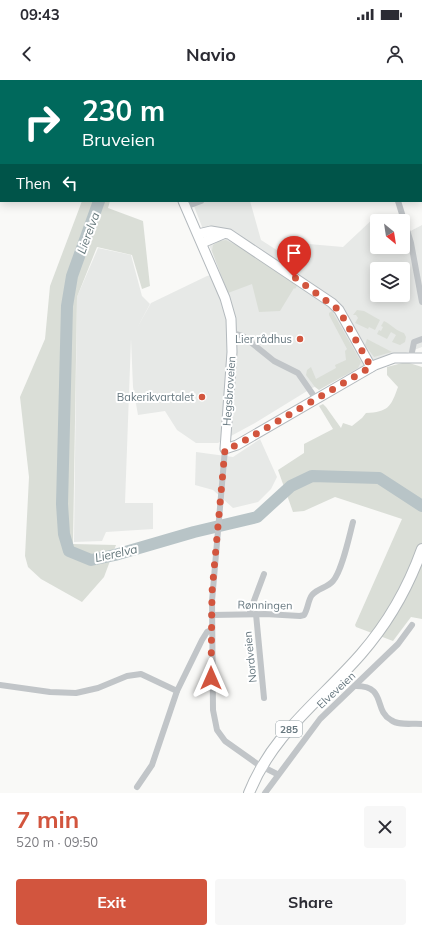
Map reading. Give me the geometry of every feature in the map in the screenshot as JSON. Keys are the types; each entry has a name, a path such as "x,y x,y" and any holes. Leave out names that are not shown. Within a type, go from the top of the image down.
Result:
{"main road":[{"name":"285","path":"249,793 263,763 282,736 360,655 381,629 408,584 422,549"}],"street":[{"path":"184,204 195,202"},
{"path":"398,202 411,243 422,302"},
{"name":"Hegsbroveien","path":"184,204 202,243 230,312 233,333 211,615 211,690 213,710 217,730 230,746 256,763"},
{"path":"198,234 211,231 234,237 332,303 339,310 371,367"},
{"path":"202,243 223,234"},
{"path":"233,333 243,336 274,361 298,373 316,399"},
{"path":"411,357 414,342 422,339"},
{"path":"225,449 237,445 371,367 394,358 422,358"},
{"name":"Rønningen","path":"211,615 256,614 300,616 304,614 313,594 319,589 329,585 336,578 353,522"},
{"path":"249,614 264,574"},
{"name":"Nordveien","path":"256,614 264,698"},
{"name":"Elveveien","path":"265,793 277,774 320,719 356,686 405,637 412,624"},
{"path":"137,787 152,765 177,691 202,640 207,632 211,630"},
{"path":"0,685 50,692 76,693 98,688 127,676 141,674 177,691"},
{"path":"356,686 367,687 376,692 382,709 390,720 400,723 422,724"},
{"path":"267,769 277,774"}],"shaded area":[{"path":"82,202 110,202 108,208 143,221 150,286 142,289 132,255 97,247 77,297 73,544 116,545 104,577 82,602 41,579 28,567 25,556 29,477 20,397 45,339 50,286"},
{"path":"192,202 250,202 261,240 283,254 297,243 343,247 370,222 370,254 410,254 410,231 422,225 422,347 312,388 255,423 218,443 196,443 177,430 165,411 138,415 133,387 131,339 125,503 153,503 153,529 106,532 102,541 74,542 77,297 98,248 131,255 142,296 150,304 137,328 151,303 207,276 220,273"},
{"path":"226,240 246,250 297,286 295,289 294,288 280,311 259,312 252,284 228,293 212,251 213,245 219,241"},
{"path":"357,310 364,311 380,320 375,330 369,327 368,329 355,323 358,318 356,315 353,315"},
{"path":"332,311 361,362 358,368 319,390 306,375 307,370 311,367 316,379 336,368 335,365 346,360 345,351 347,349 329,315"},
{"path":"384,321 404,333 406,337 405,342 400,345 392,342 396,335 391,332 387,339 377,334 379,330 381,331 383,327 381,326"},
{"path":"367,339 392,352 374,357 365,345"},
{"path":"406,362 422,367 422,619 411,617 393,641 356,627 355,625 402,519 335,497 304,511 293,512 278,470 304,453 304,444 333,429 319,406 323,404 326,407 341,428 343,423 352,426 366,413 384,410 388,407 391,404 398,387 387,375 387,367"},
{"path":"260,439 277,477 271,489 258,502 233,508 213,490 195,485 196,452 233,457"}],"waterway":[{"name":"Lierelva","path":"99,202 72,276 67,306 62,504 64,534 69,551 91,560 115,555 194,532 257,517 291,486 312,476 379,478 422,506"}],"place":[{"name":"Lier rådhus","path":"300,339"},
{"name":"Bakerikvartalet","path":"202,397"}],"route":[{"path":"211,678 212,592 225,449 237,445 371,367 339,310 332,303 294,277"}]}
